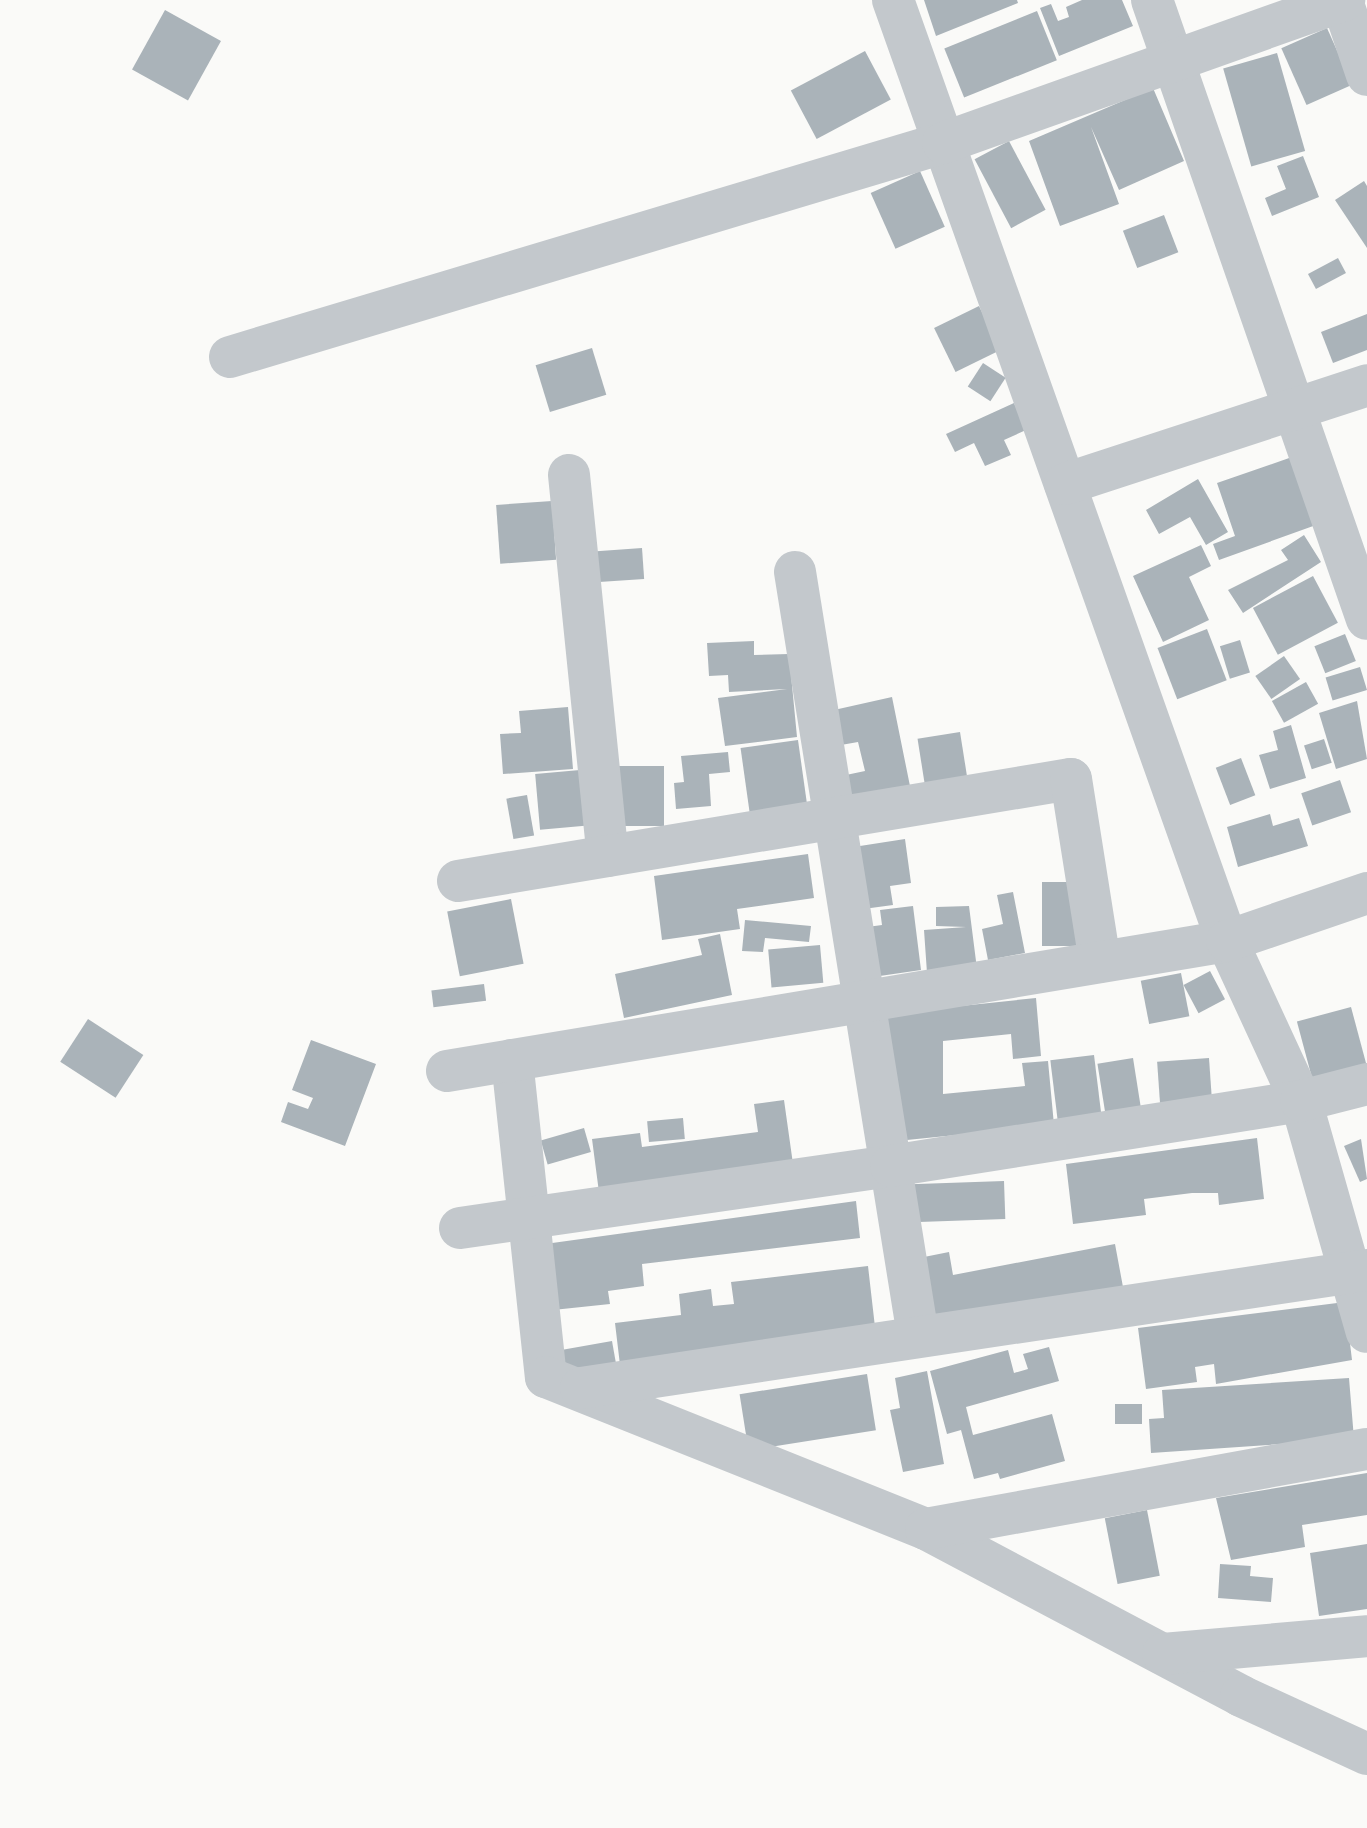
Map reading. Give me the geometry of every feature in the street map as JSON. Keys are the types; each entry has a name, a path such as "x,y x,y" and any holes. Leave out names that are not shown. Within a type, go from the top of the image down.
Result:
{"street":[{"path":"892,0 1228,941 1301,1101 1358,1271 1367,1332"},
{"path":"1152,0 1367,619"},
{"path":"230,357 943,142 1343,0 1367,75"},
{"path":"1065,484 1367,385"},
{"path":"570,475 608,856"},
{"path":"794,572 918,1336"},
{"path":"458,881 1071,779 1100,962"},
{"path":"446,1071 1228,941 1367,893"},
{"path":"512,1060 546,1378 926,1530 1162,1654 1367,1754"},
{"path":"460,1228 891,1166 1301,1101 1367,1084"},
{"path":"578,1388 1358,1271"},
{"path":"926,1530 1367,1450"},
{"path":"1162,1654 1367,1636"}],"building":[{"path":"924,0 1017,0 1018,3 936,36"},
{"path":"1082,0 1122,0 1133,26 1059,56 1040,8 1051,4 1058,21 1069,17 1066,7"},
{"path":"165,10 221,41 188,101 132,69"},
{"path":"1037,11 1057,60 964,98 944,48"},
{"path":"1327,28 1352,85 1307,105 1281,48"},
{"path":"865,51 891,100 817,139 791,90"},
{"path":"1277,53 1305,151 1251,166 1223,68"},
{"path":"1153,88 1184,161 1119,190 1091,127 1119,204 1060,226 1029,141"},
{"path":"1009,141 1046,210 1011,228 975,159"},
{"path":"1303,156 1319,197 1272,216 1265,198 1286,189 1277,166"},
{"path":"920,171 945,227 895,249 871,193"},
{"path":"1364,181 1367,186 1367,248 1335,200"},
{"path":"1164,215 1178,252 1137,268 1123,231"},
{"path":"1338,258 1346,273 1316,289 1308,274"},
{"path":"979,306 1000,350 956,372 934,328"},
{"path":"1367,314 1367,350 1333,363 1321,332"},
{"path":"592,348 606,395 550,412 536,365"},
{"path":"983,363 1006,378 990,401 968,386"},
{"path":"1014,403 1026,430 1004,440 1011,455 985,466 974,443 955,452 946,434"},
{"path":"1292,457 1316,525 1219,560 1213,544 1235,536 1217,483"},
{"path":"1198,479 1228,532 1206,545 1190,517 1159,534 1146,510"},
{"path":"552,501 556,560 500,564 496,505"},
{"path":"1304,535 1321,562 1243,613 1228,590 1288,560 1281,550"},
{"path":"1201,545 1211,566 1189,577 1209,620 1163,642 1133,576"},
{"path":"642,548 644,579 595,582 593,551"},
{"path":"1313,576 1338,623 1278,655 1253,608"},
{"path":"1207,629 1227,680 1177,699 1158,648"},
{"path":"1345,634 1356,661 1325,673 1314,646"},
{"path":"1240,640 1250,673 1230,679 1220,646"},
{"path":"754,641 754,655 789,654 797,737 725,746 718,698 787,689 729,692 728,675 709,676 707,643"},
{"path":"1284,656 1300,679 1271,699 1255,676"},
{"path":"1360,667 1367,690 1333,700 1326,678"},
{"path":"1306,682 1318,704 1284,723 1272,701"},
{"path":"892,697 911,791 851,804 846,775 865,771 858,742 841,745 834,710"},
{"path":"1357,701 1367,759 1336,769 1319,713"},
{"path":"568,707 573,769 503,774 500,734 521,733 519,711"},
{"path":"1291,725 1306,778 1270,789 1259,755 1278,750 1273,731"},
{"path":"960,732 969,787 926,794 918,739"},
{"path":"1324,739 1332,763 1312,769 1304,745"},
{"path":"798,740 808,813 751,821 741,748"},
{"path":"728,752 730,772 709,774 711,806 676,809 674,783 684,782 681,756"},
{"path":"1241,758 1255,795 1230,805 1216,768"},
{"path":"618,766 664,766 664,826 618,826"},
{"path":"580,770 585,826 540,830 535,774"},
{"path":"1340,780 1351,812 1312,825 1301,793"},
{"path":"527,795 534,835 513,839 506,799"},
{"path":"1270,814 1273,826 1299,818 1308,846 1238,867 1227,827"},
{"path":"905,839 911,883 890,886 893,905 856,910 847,848"},
{"path":"808,854 814,898 737,909 740,929 662,940 654,876"},
{"path":"1042,882 1082,882 1082,946 1042,946"},
{"path":"1013,892 1025,953 988,960 982,929 1003,924 997,895"},
{"path":"511,899 524,964 460,976 447,911"},
{"path":"913,906 921,970 866,978 860,928 882,925 880,910"},
{"path":"969,906 977,969 927,973 924,930 966,927 936,926 936,907"},
{"path":"745,920 811,926 809,942 765,938 763,952 742,951"},
{"path":"720,934 732,995 624,1018 615,974 702,955 698,939"},
{"path":"820,945 823,983 772,987 768,950"},
{"path":"1210,971 1225,999 1199,1013 1184,985"},
{"path":"1181,973 1189,1016 1149,1024 1141,981"},
{"path":"484,984 486,1001 433,1007 431,990"},
{"path":"1036,998 1041,1056 1013,1059 1011,1034 943,1041 943,1094 1025,1086 1022,1063 1048,1061 1054,1125 897,1141 884,1014"},
{"path":"1351,1007 1367,1067 1313,1081 1297,1021"},
{"path":"88,1019 143,1055 116,1098 60,1062"},
{"path":"311,1040 376,1064 345,1146 281,1122 288,1102 308,1109 313,1098 292,1090"},
{"path":"1094,1055 1102,1120 1058,1125 1050,1060"},
{"path":"1133,1058 1141,1107 1105,1113 1097,1064"},
{"path":"1209,1058 1212,1100 1160,1104 1157,1062"},
{"path":"784,1100 793,1164 600,1200 592,1139 640,1133 642,1147 758,1132 754,1104"},
{"path":"683,1118 685,1139 649,1142 647,1121"},
{"path":"584,1128 591,1152 548,1164 541,1140"},
{"path":"1257,1138 1264,1199 1219,1205 1218,1193 1192,1193 1144,1199 1146,1215 1073,1224 1066,1164"},
{"path":"1361,1139 1367,1179 1360,1182 1344,1146"},
{"path":"1004,1181 1005,1219 904,1223 903,1185"},
{"path":"856,1201 860,1238 642,1264 644,1286 608,1291 610,1304 553,1310 545,1244"},
{"path":"1115,1244 1123,1287 921,1327 909,1260 949,1252 953,1275"},
{"path":"868,1266 875,1327 620,1365 615,1323 681,1315 679,1294 711,1289 713,1306 734,1304 731,1282"},
{"path":"1345,1302 1352,1360 1216,1384 1214,1364 1195,1367 1197,1382 1146,1389 1138,1328"},
{"path":"612,1341 617,1369 565,1378 560,1350"},
{"path":"1049,1347 1059,1381 966,1407 973,1435 1052,1414 1065,1461 1000,1479 998,1473 974,1479 961,1430 947,1434 930,1371 1008,1350 1014,1373 1028,1369 1023,1354"},
{"path":"927,1371 944,1464 903,1472 890,1410 900,1408 895,1378"},
{"path":"867,1374 876,1430 749,1450 740,1394"},
{"path":"1349,1378 1354,1439 1151,1453 1149,1419 1164,1418 1162,1390"},
{"path":"1115,1404 1142,1404 1142,1424 1115,1424"},
{"path":"1367,1473 1367,1515 1302,1525 1305,1547 1231,1560 1216,1498"},
{"path":"1147,1510 1160,1576 1118,1584 1105,1518"},
{"path":"1367,1544 1367,1609 1319,1616 1310,1553"},
{"path":"1220,1564 1251,1566 1250,1576 1273,1578 1271,1602 1218,1598"}]}
